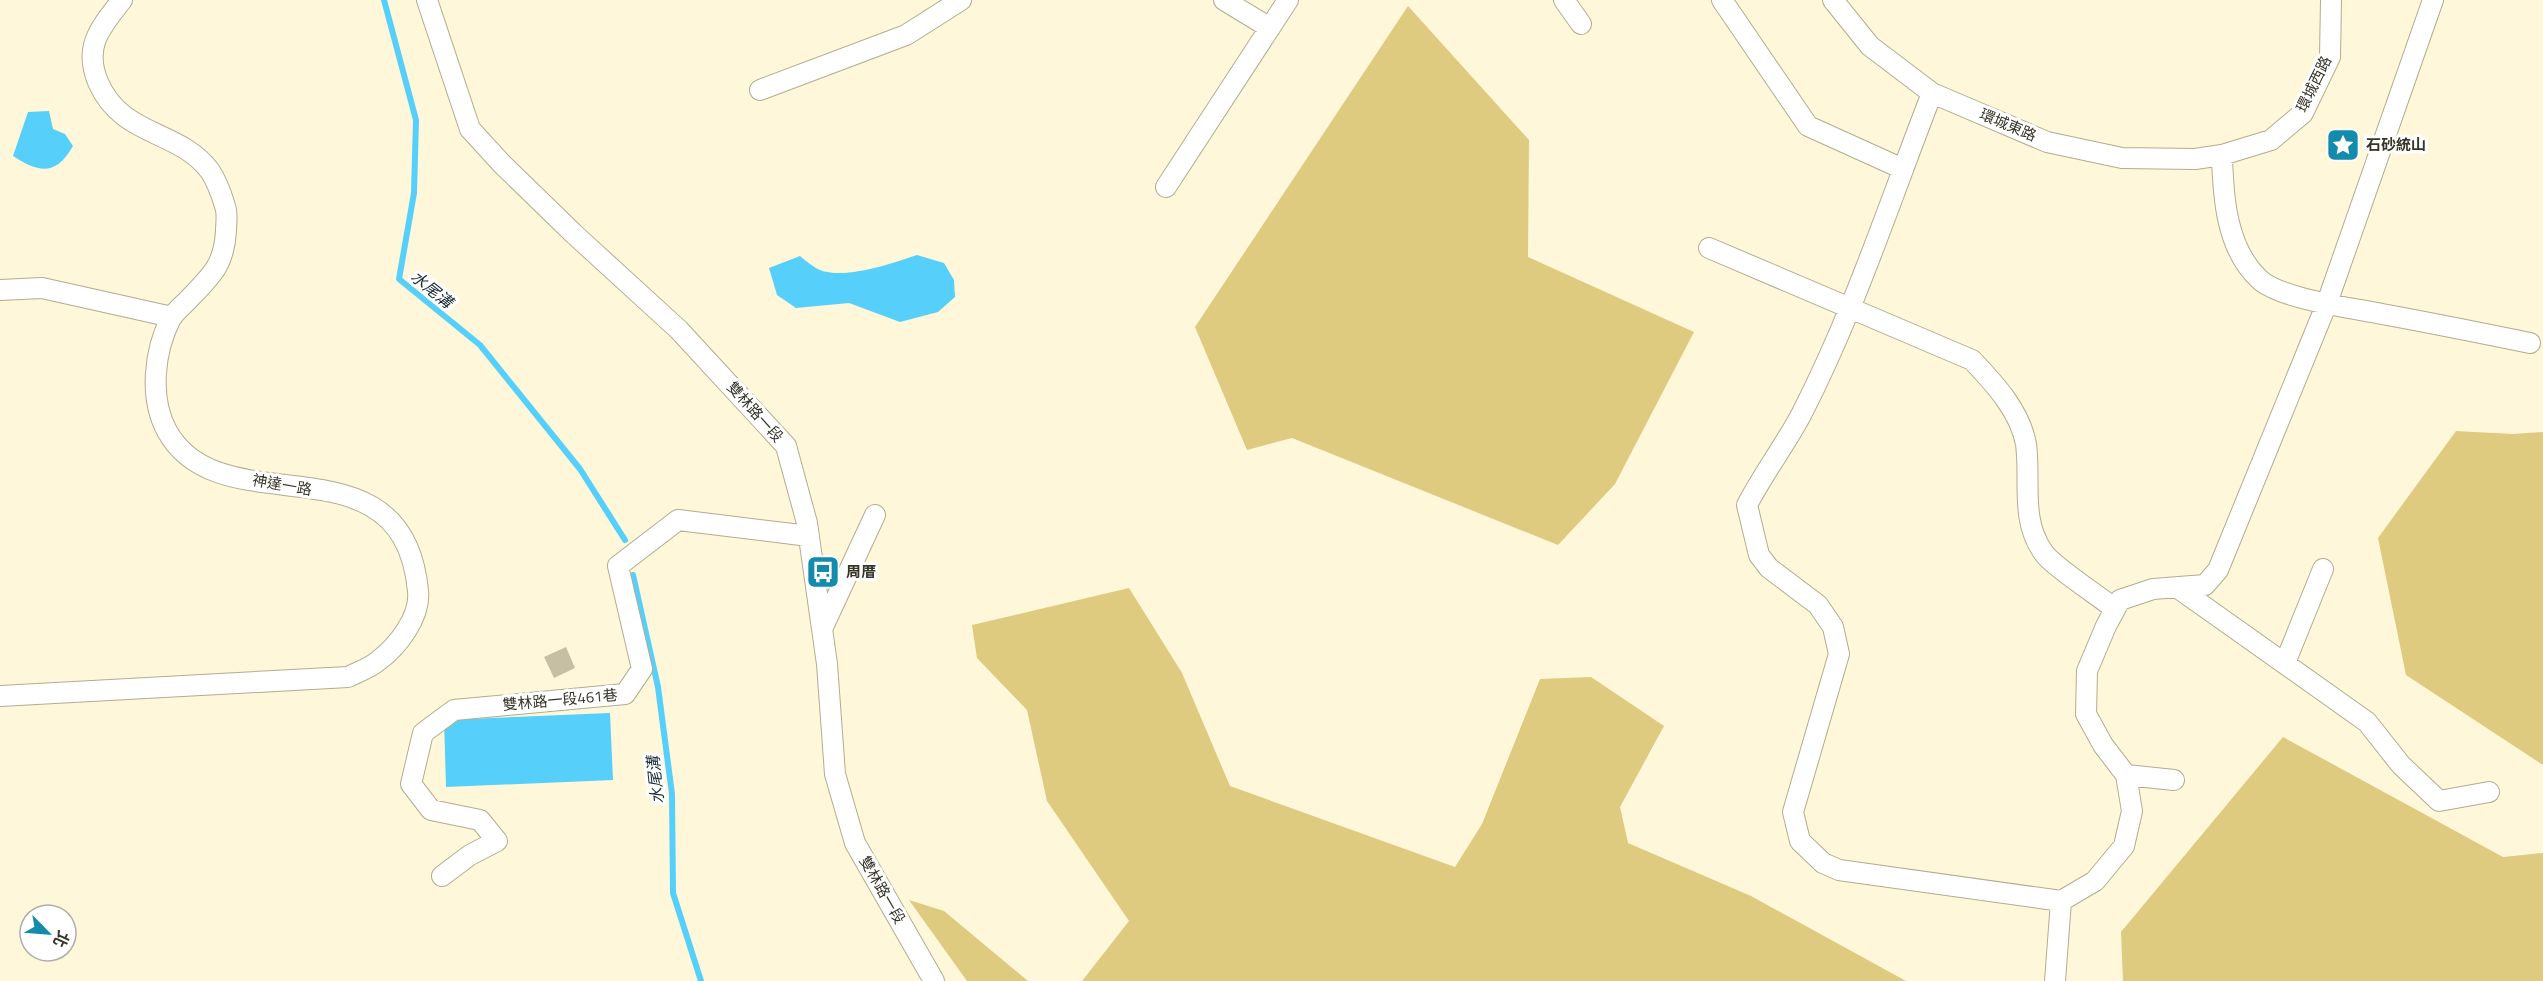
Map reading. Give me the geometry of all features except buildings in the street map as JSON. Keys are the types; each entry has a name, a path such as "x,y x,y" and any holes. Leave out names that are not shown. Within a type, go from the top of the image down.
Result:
{"street":[{"name":"神達一路","path":"0,696 348,677 377,663 397,644 410,622 419,598 416,573 405,538 380,511 349,496 216,473 194,462 167,431 155,387 158,352 172,317 212,274 225,253 226,209 209,171 184,149 122,116 106,101 92,66 96,32 122,0"},
{"name":"雙林路一段","path":"427,0 470,129 566,226 679,330 786,446 809,536 822,629 836,774 855,843 934,981"},
{"path":"760,90 906,35 961,0"},
{"path":"1224,0 1270,28"},
{"path":"1166,187 1288,0"},
{"path":"1564,0 1581,24"},
{"path":"1722,0 1808,126 1903,169"},
{"name":"環城東路","path":"1833,0 1870,46 1932,93 2047,142 2112,155 2194,159 2222,155"},
{"name":"環城西路","path":"2222,155 2271,140 2303,113 2330,57 2331,0"},
{"path":"1932,93 1851,308 1800,417 1766,469 1747,505 1759,555 1769,568 1818,605 1833,627 1839,654 1793,812 1800,841 1823,863 1839,870 2061,901 2095,881 2111,866 2124,846 2132,811 2126,775 2103,745 2086,714 2087,671 2120,600 2153,589 2205,585 2218,570 2327,303 2433,0"},
{"path":"2222,155 2224,203 2239,250 2259,279 2276,289 2327,303 2530,343"},
{"path":"1709,249 1972,360 1996,385 2016,417 2025,444 2027,507 2034,536 2044,554 2115,609"},
{"path":"0,290 42,288 172,317"},
{"path":"822,629 874,515"},
{"name":"雙林路一段461巷","path":"442,876 470,855 497,841 480,820 431,810 411,784 423,733 454,710 625,694 642,669 618,566 678,520 809,536"},
{"path":"2285,663 2323,569"},
{"path":"2178,588 2367,722 2401,765 2439,801 2489,792"},
{"path":"2126,775 2174,780"},
{"path":"2055,981 2061,901"}],"shaded area":[{"path":"1408,6 1529,140 1528,257 1694,332 1615,484 1558,545 1292,438 1247,450 1195,327"},
{"path":"2456,431 2513,434 2543,432 2543,765 2406,675 2378,538"},
{"path":"1129,588 1182,673 1230,786 1455,867 1482,824 1540,679 1591,677 1664,726 1620,807 1628,843 1751,896 1906,981 1082,981 1129,921 1047,801 1027,710 977,658 972,625"},
{"path":"2283,737 2503,857 2543,853 2543,981 2123,981 2121,932"},
{"path":"909,900 944,911 1028,981 967,981"}],"water":[{"path":"49,111 53,129 65,134 73,146 60,163 46,169 31,166 13,156 28,112"},
{"path":"917,255 944,263 954,280 955,297 938,312 900,322 849,303 796,308 777,295 769,268 800,256 812,266 830,273 855,272"},
{"path":"610,713 613,780 446,787 444,720"}],"waterway":[{"name":"水尾溝","path":"384,0 416,120 414,193 399,279 480,345 580,469 625,540"},
{"name":"水尾溝","path":"633,575 658,687 672,794 673,893 701,981"}],"place":[{"name":"石砂統山","path":"2343,145"},
{"name":"周厝","path":"823,572"}]}
